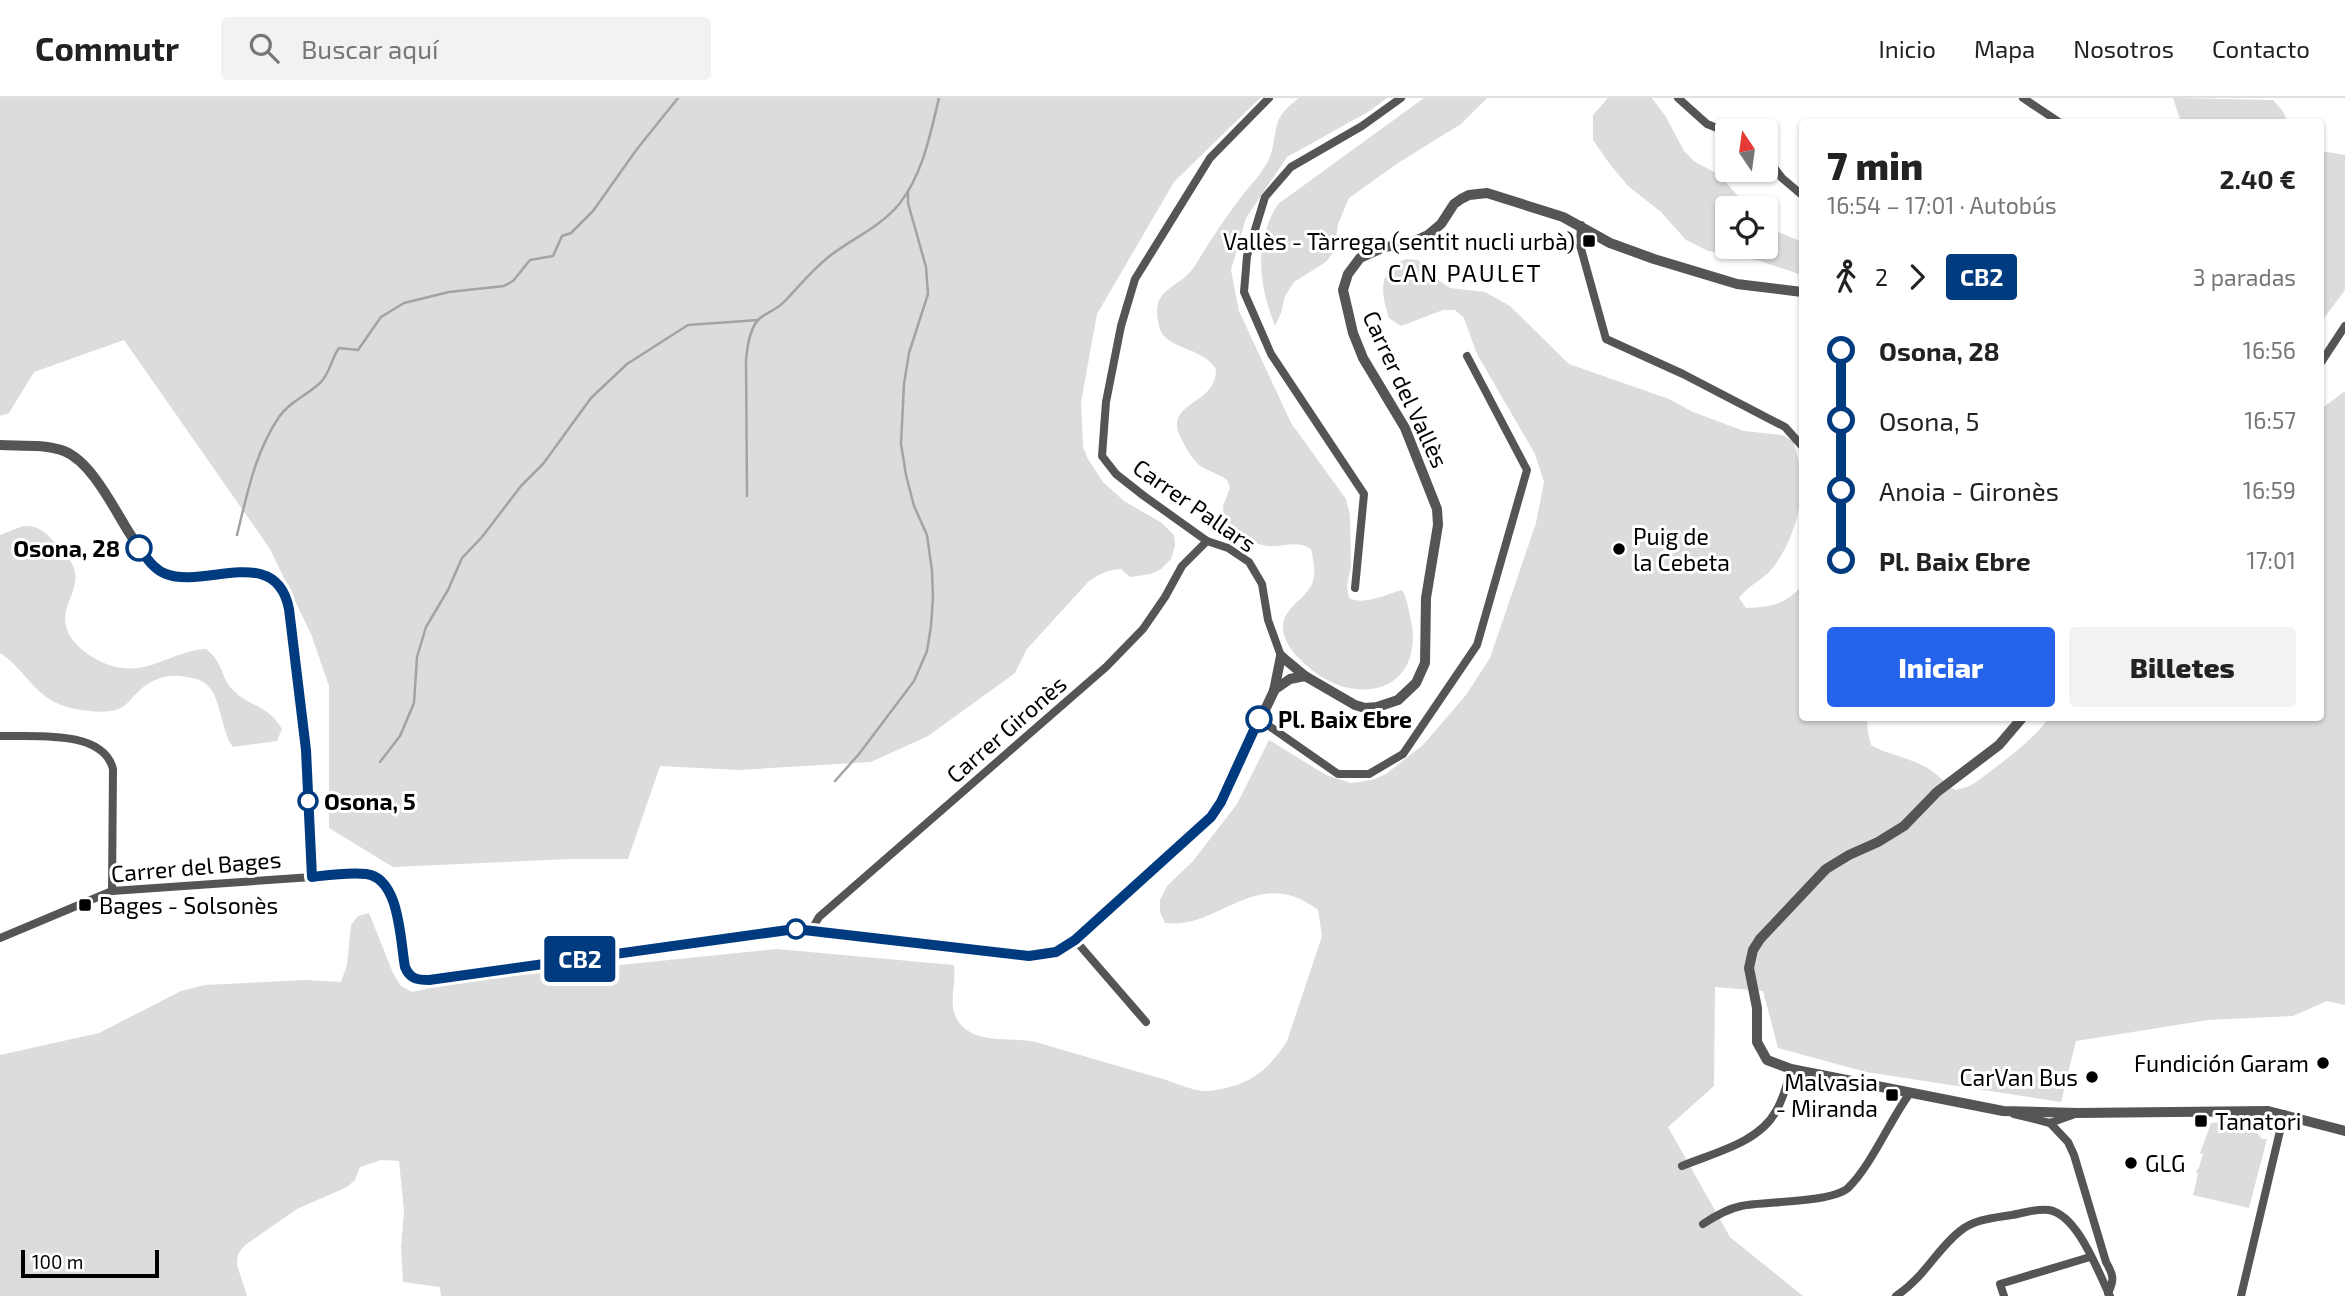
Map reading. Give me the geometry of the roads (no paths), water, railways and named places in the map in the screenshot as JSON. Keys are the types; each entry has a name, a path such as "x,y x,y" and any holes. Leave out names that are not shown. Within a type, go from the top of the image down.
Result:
{"street":[{"name":"Carrer Pallars","path":"1269,98 1210,158 1135,279 1121,326 1105,402 1102,456 1116,474 1207,541 1228,548 1249,562 1262,584 1268,620 1280,656"},
{"path":"1355,588 1364,494 1271,354 1244,292 1247,256 1265,197 1291,167 1362,126 1401,98"},
{"path":"1678,98 1707,124 1715,127"},
{"path":"2023,98 2054,119"},
{"path":"1778,173 1799,192"},
{"name":"Carrer del Vallès","path":"1280,656 1305,676 1354,705 1377,707 1398,701 1422,674 1426,653 1426,598 1438,525 1437,509 1405,428 1363,358 1353,333 1343,290 1348,274 1360,258 1370,252 1428,235 1441,223 1454,204 1469,195 1488,193 1563,217 1618,246 1718,279 1799,292"},
{"path":"1581,225 1580,245 1606,339 1683,374 1785,426 1799,442"},
{"path":"2324,358 2345,326"},
{"path":"1259,719 1338,774 1369,774 1403,754 1478,645 1527,470 1466,356"},
{"path":"0,445 54,448 76,458 97,482 148,560 162,573 182,577 249,572 271,579 284,591 289,609 306,750 312,877"},
{"name":"Carrer Gironès","path":"812,929 819,917 1106,667 1143,629 1182,566 1207,541"},
{"path":"812,929 938,947 1029,956 1056,952 1075,940 1211,817 1221,802 1273,691 1280,656"},
{"path":"1273,691 1290,679 1305,676"},
{"path":"2019,721 1993,750 1937,792 1904,826 1826,869 1768,930 1753,950 1749,968 1757,1007 1756,1042 1768,1060 1791,1069 2003,1111 2050,1123 2068,1142 2074,1155 2113,1278 2109,1295"},
{"path":"0,736 77,740 95,746 108,756 113,769 112,891"},
{"name":"Carrer del Bages","path":"0,938 112,891 364,874 375,876 384,883 393,901 405,967 413,978 429,980 795,929 812,929"},
{"path":"1075,940 1146,1022"},
{"path":"1682,1166 1737,1144 1760,1130 1778,1109 1791,1069"},
{"path":"1703,1224 1734,1208 1842,1192 1858,1176 1910,1093"},
{"path":"2003,1111 2268,1111 2345,1131"},
{"path":"2050,1123 2078,1113"},
{"path":"2241,1296 2284,1114"},
{"path":"1896,1296 1913,1285 1961,1230 1982,1221 2037,1210 2055,1212 2071,1223 2109,1295"},
{"path":"2004,1296 2000,1284 2090,1257"}],"waterway":[{"path":"237,535 253,474 271,430 288,407 321,382 339,348 358,350 381,317 404,303 449,292 504,286 513,281 530,260 553,256 562,236 571,233 593,211 637,149 678,98"},
{"path":"747,496 746,360 753,328 759,319 782,304 824,260 876,225 900,203 920,166 939,98"},
{"path":"835,781 914,681 927,651 931,626 932,571 927,535 914,506 901,444 904,384 909,353 928,294 926,267 908,203 908,191"},
{"path":"380,762 400,736 414,703 417,657 426,627 448,590 462,558 482,537 521,486 543,464 591,398 627,364 688,325 758,320"}],"place":[{"name":"Vallès - Tàrrega (sentit nucli urbà)","path":"1589,241"},
{"name":"Osona, 28","path":"139,548"},
{"name":"Puig de la Cebeta","path":"1619,549"},
{"name":"Pl. Baix Ebre","path":"1259,719"},
{"name":"Osona, 5","path":"308,801"},
{"name":"Bages - Solsonès","path":"85,905"},
{"name":"Fundición Garam","path":"2323,1063"},
{"name":"CarVan Bus","path":"2092,1077"},
{"name":"Malvasia - Miranda","path":"1892,1095"},
{"name":"Tanatori","path":"2201,1121"},
{"name":"GLG","path":"2131,1163"}],"district":[{"name":"CAN PAULET","path":"1465,272"}]}
